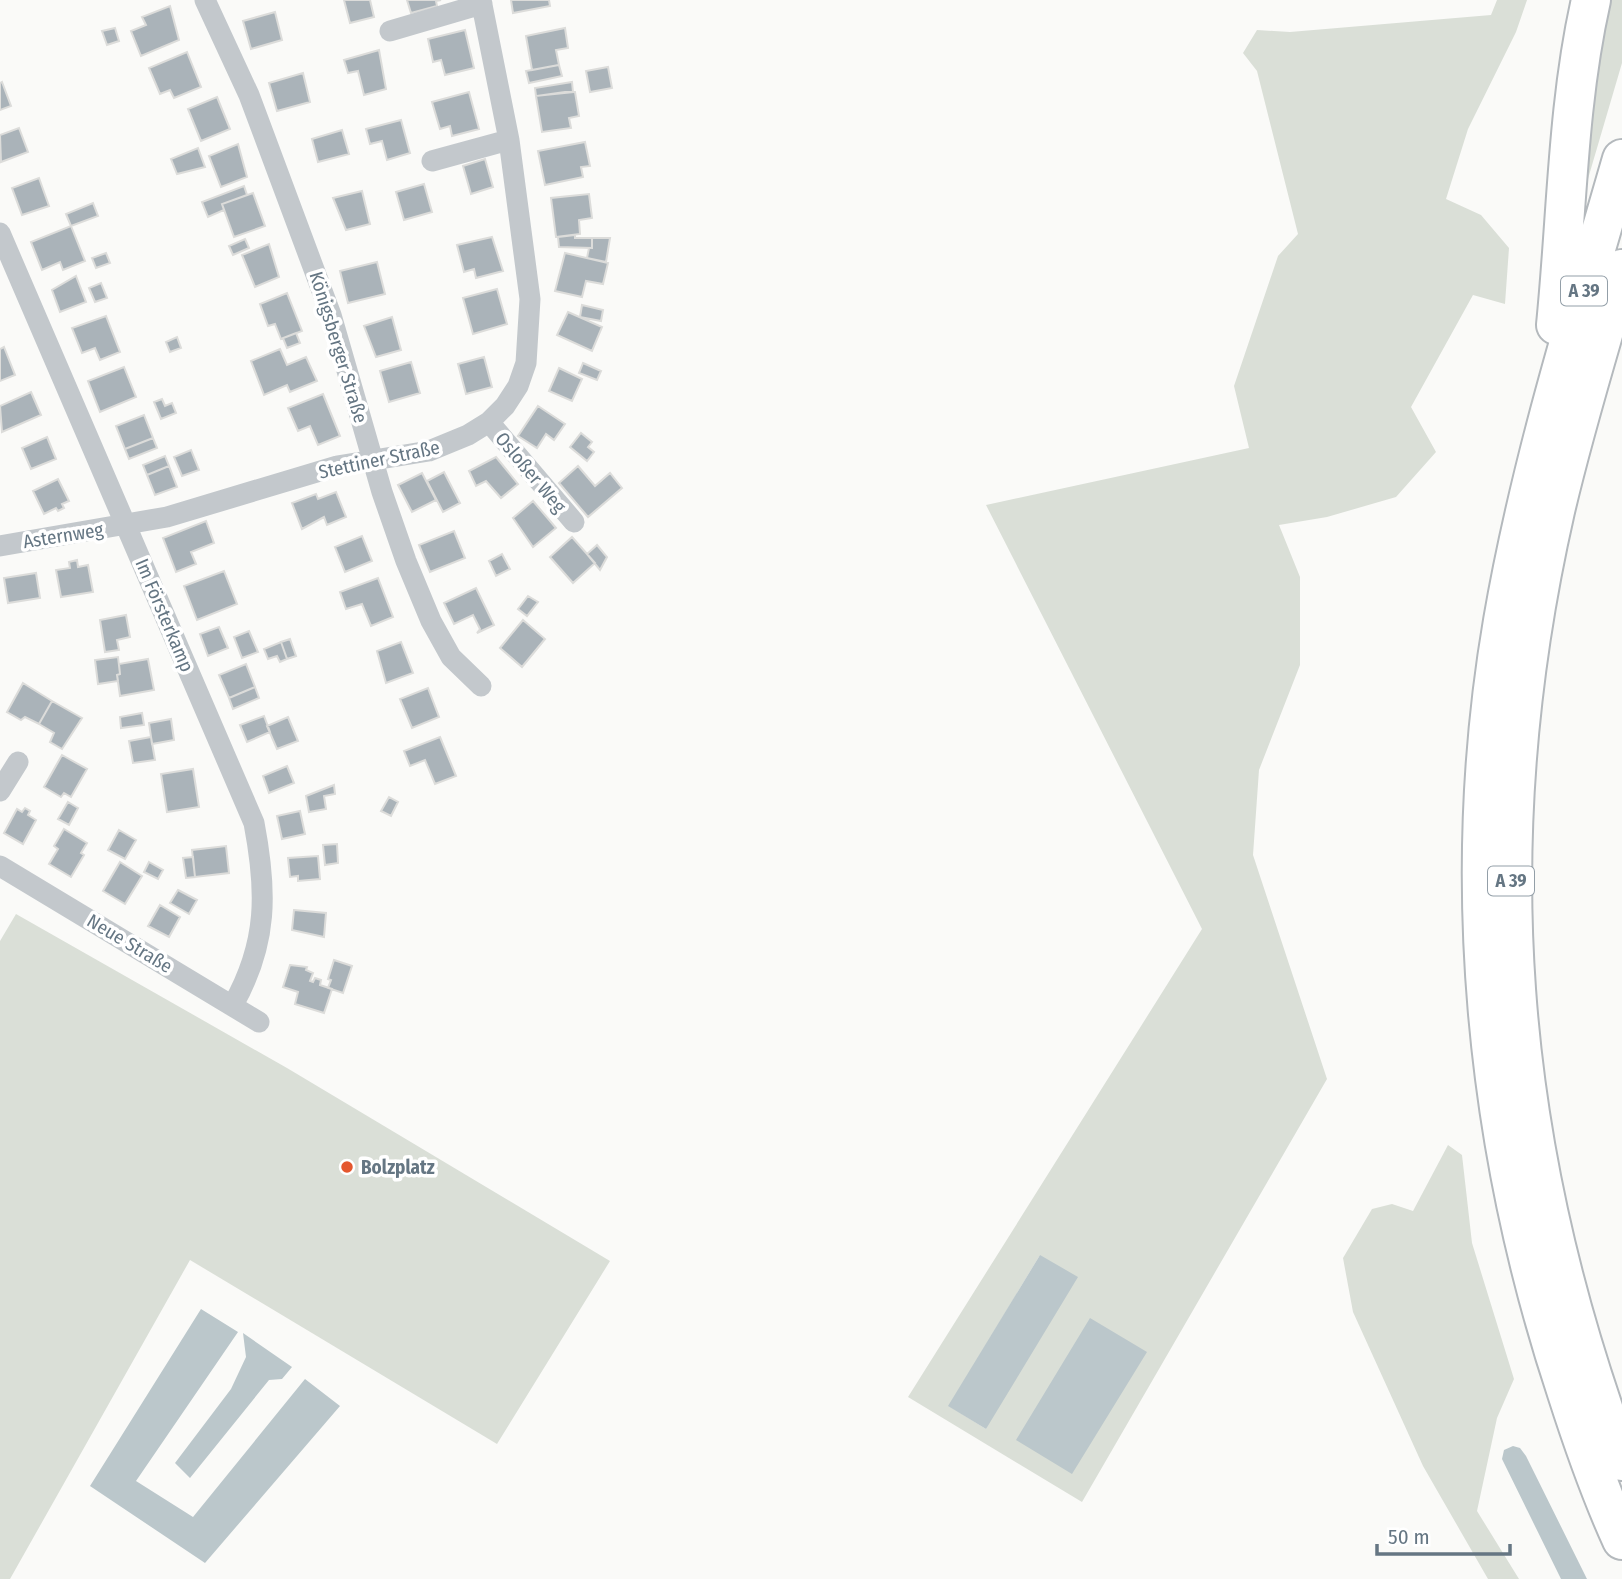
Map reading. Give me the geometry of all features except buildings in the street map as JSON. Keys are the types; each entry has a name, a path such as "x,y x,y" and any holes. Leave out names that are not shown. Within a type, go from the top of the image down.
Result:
{"highway":[{"path":"1546,423 1565,234 1572,118 1580,48 1591,0"},
{"name":"A 39","path":"1622,159 1546,423 1503,622 1487,746 1482,912 1486,997 1497,1105 1521,1233 1553,1352 1586,1452 1622,1540"},
{"name":"A 39","path":"1622,269 1577,424 1553,525 1534,625 1519,734 1510,851 1514,977 1527,1096 1550,1230 1574,1322 1622,1461"}],"street":[{"name":"Königsberger Straße","path":"205,0 249,94 287,191 331,315 405,561 431,621 451,657 481,686"},
{"name":"Stettiner Straße","path":"127,525 178,514 337,466 439,448 489,422 519,386 526,363 531,327 524,241 509,140 482,2"},
{"path":"390,31 482,2"},
{"path":"432,161 509,140"},
{"name":"Im Försterkamp","path":"0,233 254,822 263,869 263,917 258,949 233,1005"},
{"name":"Osloßer Weg","path":"489,422 574,522"},
{"name":"Asternweg","path":"0,545 127,525"},
{"path":"0,791 18,762"},
{"name":"Neue Straße","path":"0,866 259,1022"}],"shaded area":[{"path":"1497,0 1527,0 1516,32 1468,129 1446,199 1481,215 1509,248 1505,304 1473,295 1411,407 1436,452 1396,497 1327,517 1279,525 1300,577 1300,665 1259,770 1253,855 1327,1079 1082,1502 908,1397 1202,929 986,505 1249,448 1234,386 1278,256 1298,234 1257,71 1243,53 1257,30 1290,32 1491,15","holes":["1040,1255 986,1429 949,1406"]},
{"path":"1601,0 1622,0 1622,63 1575,223"},
{"path":"16,914 287,1068 610,1261 497,1444 190,1260 10,1579 0,1579 0,941"},
{"path":"1448,1145 1462,1155 1472,1243 1514,1379 1497,1418 1477,1511 1519,1579 1488,1579 1423,1466 1353,1312 1343,1258 1372,1209 1392,1204 1413,1211"},
{"path":"1040,1255 1078,1277 986,1429 948,1406"},
{"path":"201,1309 238,1332 136,1481 193,1517 305,1379 340,1406 205,1563 90,1486"},
{"path":"1090,1318 1147,1352 1072,1474 1016,1440"},
{"path":"243,1333 292,1367 282,1379 269,1380 190,1478 175,1463 231,1389 246,1357"},
{"path":"1513,1446 1520,1448 1526,1456 1587,1579 1561,1579 1502,1459 1504,1450"}],"place":[{"name":"Bolzplatz","path":"347,1167"}]}
